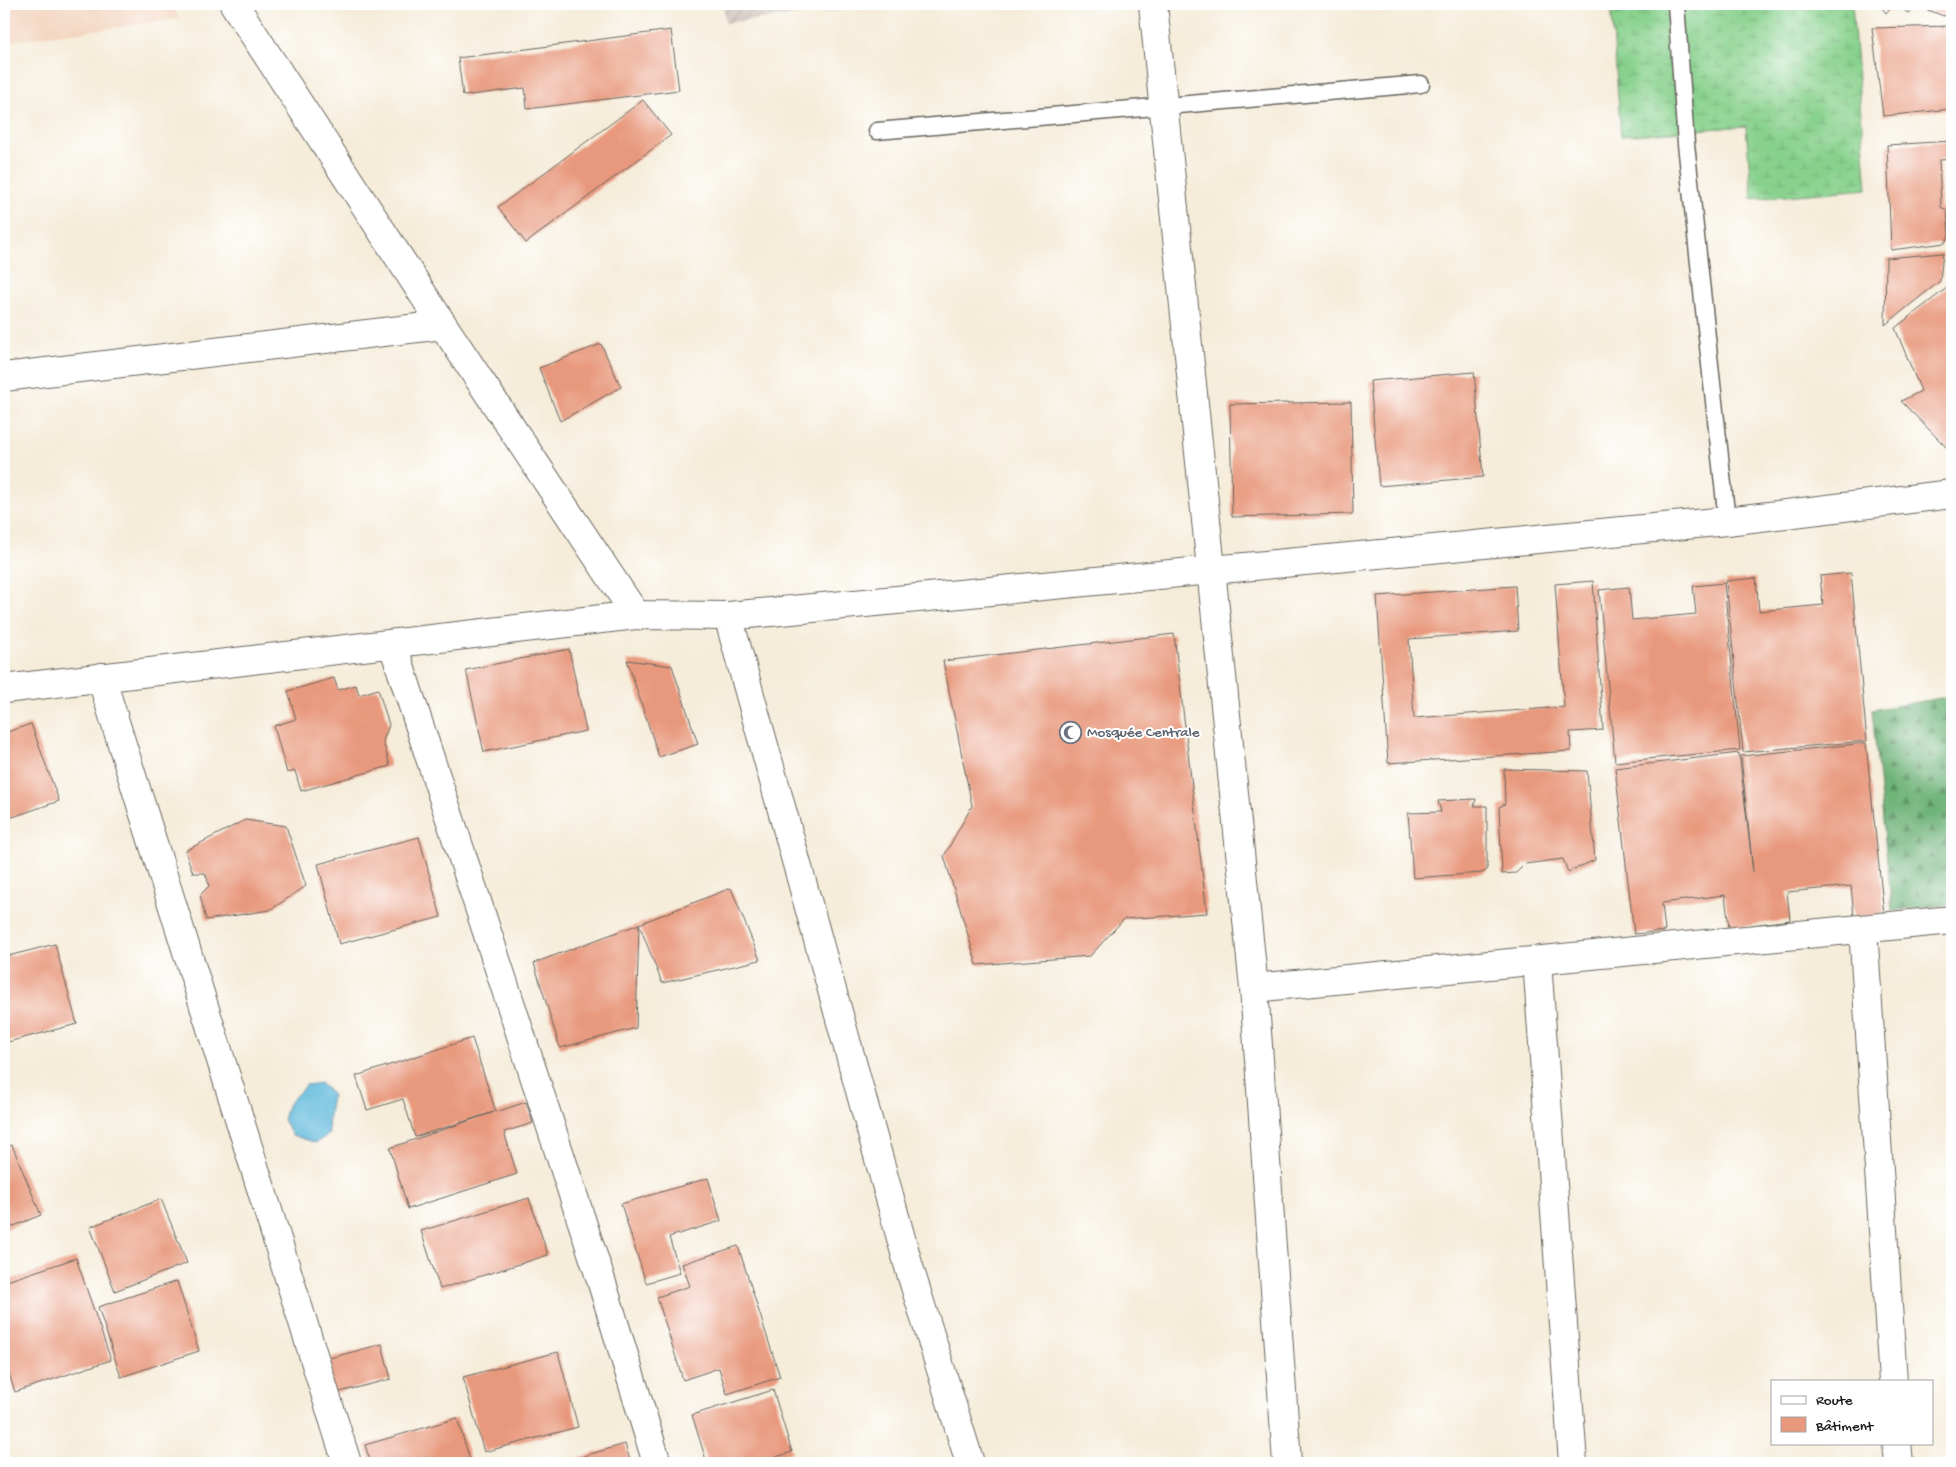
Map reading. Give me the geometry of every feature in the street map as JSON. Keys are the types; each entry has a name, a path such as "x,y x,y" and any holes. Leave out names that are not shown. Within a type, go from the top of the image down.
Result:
{"street":[{"path":"234,4 443,325 636,615"},
{"path":"1153,4 1165,106 1210,570 1254,988 1287,1463"},
{"path":"4,376 443,325"},
{"path":"4,689 636,615 728,616 1727,521 1952,494"},
{"path":"728,616 909,1267 970,1463"},
{"path":"392,645 601,1280 657,1463"},
{"path":"101,677 347,1463"},
{"path":"1254,988 1952,920"},
{"path":"1863,929 1893,1380"},
{"path":"1537,961 1573,1463"},
{"path":"1898,1444 1899,1463"}],"lane":[{"path":"1676,4 1686,144 1727,521"},
{"path":"877,131 1421,84"}],"shaded area":[{"path":"4,4 171,4 180,19 4,42"},
{"path":"723,4 893,4 725,23"}],"green space":[{"path":"1611,4 1852,4 1867,189 1752,199 1746,126 1621,136"},
{"path":"1952,696 1952,904 1892,911 1872,710"}],"water":[{"path":"320,1083 332,1094 329,1134 316,1143 292,1135 283,1120 287,1105 306,1085"}],"building":[{"path":"1879,4 1896,4 1886,13"},
{"path":"1896,4 1952,4 1952,13 1944,16 1917,6 1908,13"},
{"path":"1952,26 1952,109 1883,116 1872,28"},
{"path":"671,30 679,90 527,109 525,88 463,96 458,58"},
{"path":"643,100 671,135 526,243 498,207"},
{"path":"1952,141 1952,159 1939,160 1941,207 1947,211 1949,235 1945,243 1891,250 1887,145"},
{"path":"1943,253 1940,281 1885,325 1886,258"},
{"path":"1952,284 1952,444 1949,450 1901,401 1921,391 1895,328"},
{"path":"601,344 621,387 560,421 539,368"},
{"path":"1474,372 1483,477 1379,486 1370,381"},
{"path":"1351,402 1353,514 1232,517 1230,404"},
{"path":"1851,573 1867,741 1743,752 1726,581 1756,578 1759,611 1823,605 1820,576"},
{"path":"1593,581 1603,730 1570,732 1571,751 1388,763 1377,596 1515,586 1518,631 1409,639 1414,718 1564,707 1555,584"},
{"path":"1724,583 1740,750 1615,762 1599,590 1629,587 1632,620 1696,614 1693,586"},
{"name":"Mosquée Centrale","path":"1174,634 1207,913 1124,919 1090,956 977,965 944,856 972,806 943,661"},
{"path":"569,649 586,731 484,752 466,670"},
{"path":"627,660 672,666 698,744 659,757"},
{"path":"334,678 338,690 356,685 359,695 378,689 389,725 383,741 390,766 301,791 295,771 287,773 274,726 296,719 288,691"},
{"path":"31,724 59,801 4,820 4,733"},
{"path":"1866,743 1884,914 1854,917 1851,886 1787,892 1790,920 1729,928 1725,895 1662,903 1665,931 1634,934 1615,768 1739,753 1753,872 1741,756"},
{"path":"1504,769 1587,771 1595,860 1568,872 1563,859 1525,864 1516,873 1502,874 1499,807 1505,804"},
{"path":"1476,799 1474,806 1487,806 1487,870 1482,873 1413,878 1408,813 1441,812 1438,801"},
{"path":"245,820 286,826 306,886 270,910 206,920 200,895 209,886 207,878 205,873 193,873 185,851"},
{"path":"419,837 441,917 339,944 318,864"},
{"path":"731,888 760,960 662,983 639,924"},
{"path":"639,924 636,1028 560,1048 534,963"},
{"path":"55,944 77,1024 4,1043 4,957"},
{"path":"472,1038 496,1112 526,1102 533,1123 504,1132 517,1174 408,1209 390,1148 494,1112 415,1137 403,1099 367,1110 356,1076"},
{"path":"12,1145 41,1215 4,1230 4,1149"},
{"path":"708,1178 721,1221 669,1237 680,1273 646,1283 621,1204"},
{"path":"529,1198 548,1255 440,1289 421,1231"},
{"path":"161,1199 187,1263 115,1291 90,1227"},
{"path":"738,1246 780,1377 727,1394 719,1368 683,1380 657,1297 690,1286 682,1264"},
{"path":"76,1258 111,1360 15,1392 4,1358 4,1282"},
{"path":"177,1281 199,1351 121,1377 98,1307"},
{"path":"382,1344 391,1379 328,1395 319,1361"},
{"path":"558,1352 578,1427 484,1452 463,1377"},
{"path":"773,1390 792,1452 756,1463 707,1463 692,1415"},
{"path":"457,1418 471,1463 371,1463 365,1445"},
{"path":"625,1444 631,1463 560,1463"}],"place":[{"name":"Mosquée Centrale","path":"1071,733"}]}
